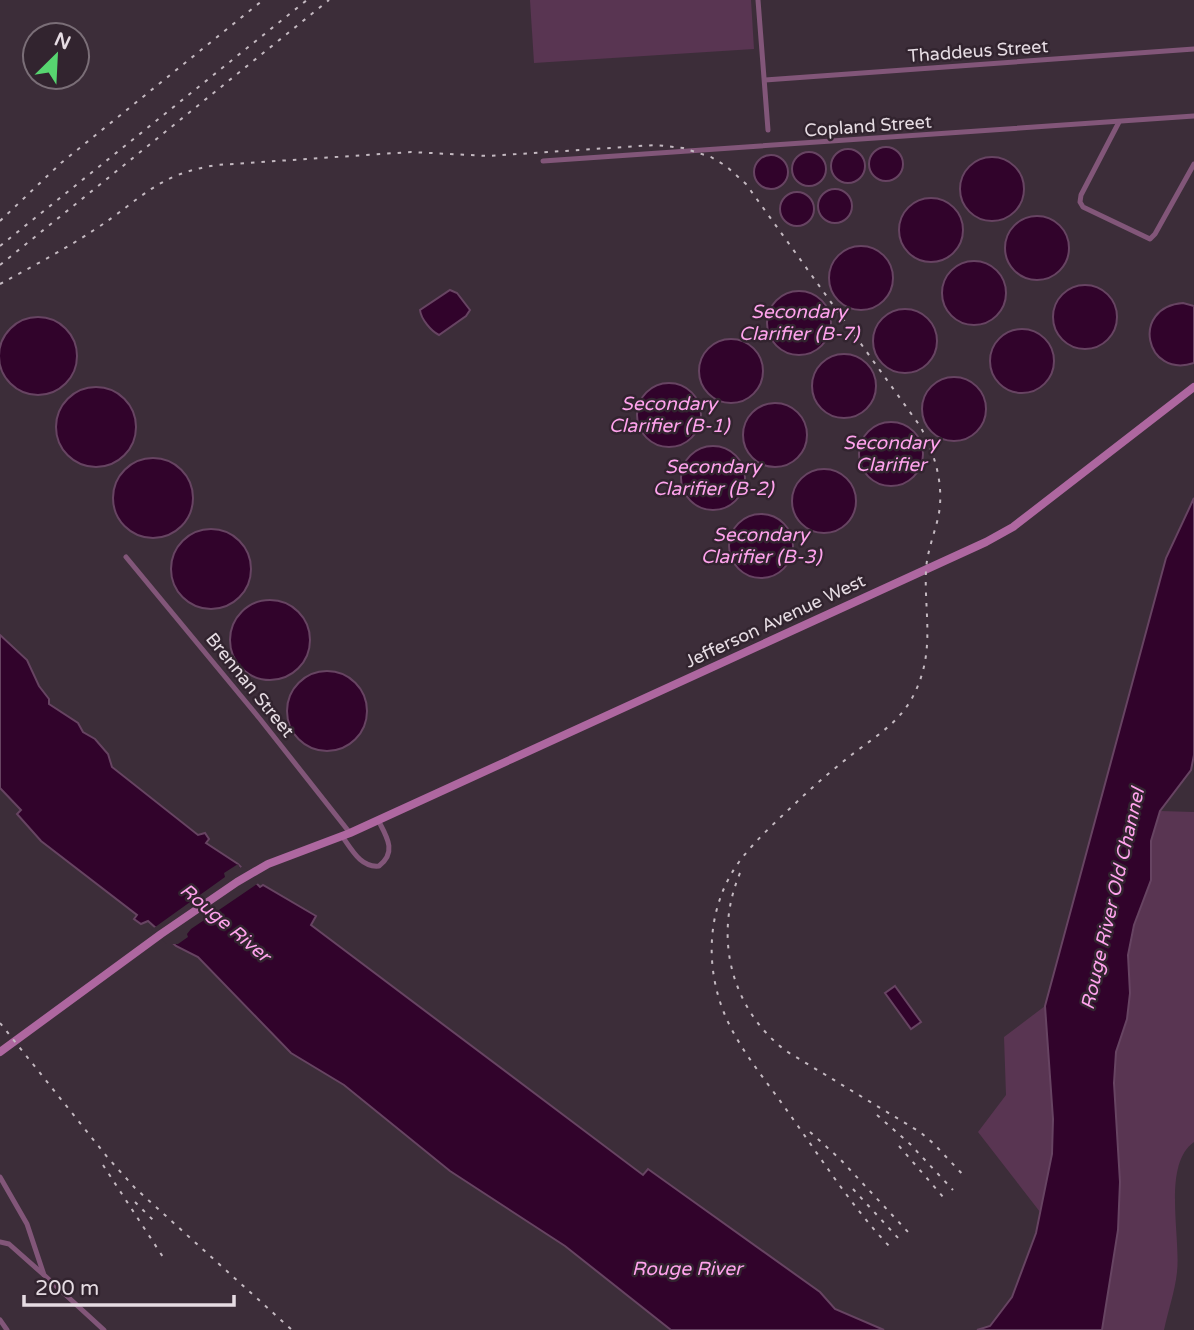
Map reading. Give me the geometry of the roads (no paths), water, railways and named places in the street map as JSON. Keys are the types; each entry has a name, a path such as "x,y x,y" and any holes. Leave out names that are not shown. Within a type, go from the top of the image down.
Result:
{"main road":[{"name":"Jefferson Avenue West","path":"0,1052 161,934 253,872 346,835 986,542 1013,527 1194,387"}],"street":[{"path":"758,0 768,130"},
{"name":"Thaddeus Street","path":"765,80 1194,49"},
{"name":"Copland Street","path":"543,161 1194,116"},
{"path":"1119,122 1081,195 1080,202 1083,206 1150,239 1156,234 1194,164"},
{"name":"Brennan Street","path":"126,557 260,719 346,835 362,862 370,867 379,866 390,855 389,840 378,820"},
{"path":"0,1177 27,1224 44,1275"},
{"path":"0,1242 9,1244 104,1330"},
{"path":"0,1320 6,1330"}],"water":[{"path":"886,147 898,152 903,164 898,176 886,181 874,176 869,164 874,152"},
{"path":"848,149 860,154 865,166 860,178 848,183 836,178 831,166 836,154"},
{"path":"809,152 821,157 826,169 821,181 809,186 797,181 792,169 797,157"},
{"path":"771,155 783,160 788,172 783,184 771,189 759,184 754,172 759,160"},
{"path":"992,157 1010,163 1018,171 1024,189 1018,207 1010,215 992,221 974,215 966,207 960,189 966,171 974,163"},
{"path":"835,189 847,194 852,206 847,218 835,223 823,218 818,206 823,194"},
{"path":"797,192 809,197 814,209 809,221 797,226 785,221 780,209 785,197"},
{"path":"931,198 949,204 957,212 963,230 957,248 949,256 931,262 913,256 905,248 899,230 905,212 913,204"},
{"path":"1037,216 1055,222 1063,230 1069,248 1063,266 1055,274 1037,280 1019,274 1011,266 1005,248 1011,230 1019,222"},
{"path":"861,246 879,252 887,260 893,278 887,296 879,304 861,310 843,304 835,296 829,278 835,260 843,252"},
{"path":"974,261 992,267 1000,275 1006,293 1000,311 992,319 974,325 956,319 948,311 942,293 948,275 956,267"},
{"path":"1085,285 1103,291 1111,299 1117,317 1111,335 1103,343 1085,349 1067,343 1059,335 1053,317 1059,299 1067,291"},
{"path":"450,290 457,293 470,310 466,316 439,335 427,324 420,310"},
{"name":"Secondary Clarifier (B-7)","path":"799,291 817,297 825,305 831,323 825,341 817,349 799,355 781,349 773,341 767,323 773,305 781,297"},
{"path":"1183,303 1194,306 1194,363 1177,365 1164,361 1155,352 1150,340 1150,328 1155,316 1166,307"},
{"path":"905,309 923,315 931,323 937,341 931,359 923,367 905,373 887,367 879,359 873,341 879,323 887,315"},
{"path":"30,317 46,317 60,323 71,334 77,348 77,364 71,378 60,389 46,395 30,395 16,389 5,378 -1,364 -1,348 5,334 16,323"},
{"path":"1022,329 1040,335 1048,343 1054,361 1048,379 1040,387 1022,393 1004,387 996,379 990,361 996,343 1004,335"},
{"path":"731,339 749,345 757,353 763,371 757,389 749,397 731,403 713,397 705,389 699,371 705,353 713,345"},
{"name":"Secondary Clarifier","path":"844,354 862,360 870,368 876,386 870,404 862,412 844,418 826,412 818,404 812,386 818,368 826,360"},
{"name":"Secondary Clarifier","path":"954,377 972,383 980,391 986,409 980,427 972,435 954,441 936,435 928,427 922,409 928,391 936,383"},
{"name":"Secondary Clarifier (B-1)","path":"669,383 687,389 695,397 701,415 695,433 687,441 669,447 651,441 643,433 637,415 643,397 651,389"},
{"path":"96,387 111,390 124,399 133,412 136,427 133,442 124,455 111,464 96,467 81,464 68,455 59,442 56,427 59,412 68,399 81,390"},
{"path":"775,403 793,409 801,417 807,435 801,453 793,461 775,467 757,461 749,453 743,435 749,417 757,409"},
{"name":"Secondary Clarifier","path":"891,422 909,428 917,436 923,454 917,472 909,480 891,486 873,480 865,472 859,454 865,436 873,428"},
{"name":"Secondary Clarifier (B-2)","path":"713,446 731,452 739,460 745,478 739,496 731,504 713,510 695,504 687,496 681,478 687,460 695,452"},
{"path":"153,458 168,461 181,470 190,483 193,498 190,513 181,526 168,535 153,538 138,535 125,526 116,513 113,498 116,483 125,470 138,461"},
{"path":"824,469 842,475 850,483 856,501 850,519 842,527 824,533 806,527 798,519 792,501 798,483 806,475"},
{"name":"Rouge River Old Channel","path":"1194,498 1194,755 1191,770 1160,811 1151,841 1151,880 1134,925 1128,955 1130,993 1127,1019 1116,1052 1114,1083 1120,1182 1118,1230 1102,1330 977,1330 990,1326 1012,1297 1036,1233 1052,1154 1053,1119 1045,1006 1166,558"},
{"name":"Secondary Clarifier (B-3)","path":"761,514 779,520 787,528 793,546 787,564 779,572 761,578 743,572 735,564 729,546 735,528 743,520"},
{"path":"211,529 226,532 239,541 248,554 251,569 248,584 239,597 226,606 211,609 196,606 183,597 174,584 171,569 174,554 183,541 196,532"},
{"path":"270,600 285,603 298,612 307,625 310,640 307,655 298,668 285,677 270,680 255,677 242,668 233,655 230,640 233,625 242,612 255,603"},
{"name":"Rouge River","path":"0,635 27,660 39,686 49,699 49,704 78,723 83,732 95,739 108,754 112,767 198,835 205,833 209,839 206,843 238,864 260,887 263,885 316,916 311,925 643,1175 648,1169 820,1292 835,1309 884,1330 671,1330 565,1246 450,1171 344,1085 291,1053 198,957 176,946 148,921 141,924 134,919 137,915 41,841 17,814 21,810 0,788"},
{"path":"327,671 342,674 355,683 364,696 367,711 364,726 355,739 342,748 327,751 312,748 299,739 290,726 287,711 290,696 299,683 312,674"},
{"path":"895,986 921,1022 911,1029 885,993"}],"railway":[{"path":"0,221 61,163 263,0"},
{"path":"0,246 307,0"},
{"path":"0,265 329,0"},
{"path":"0,284 83,237 164,182 196,169 217,165 411,152 488,156 655,145 683,148 711,157 746,184 920,426 930,447 939,482 940,506 926,570 927,645 922,675 911,701 890,726 814,786 746,853 728,880 720,900 714,920 712,942 715,984 735,1035 837,1181 890,1247"},
{"path":"740,873 732,897 728,946 740,993 752,1014 767,1034 786,1051 920,1132 966,1178"},
{"path":"0,1023 135,1188 292,1330"},
{"path":"877,1115 910,1144 953,1190"},
{"path":"810,1132 840,1159 908,1232"},
{"path":"899,1146 944,1198"},
{"path":"103,1165 163,1257"},
{"path":"853,1189 899,1239"},
{"path":"135,1202 156,1223"}]}
